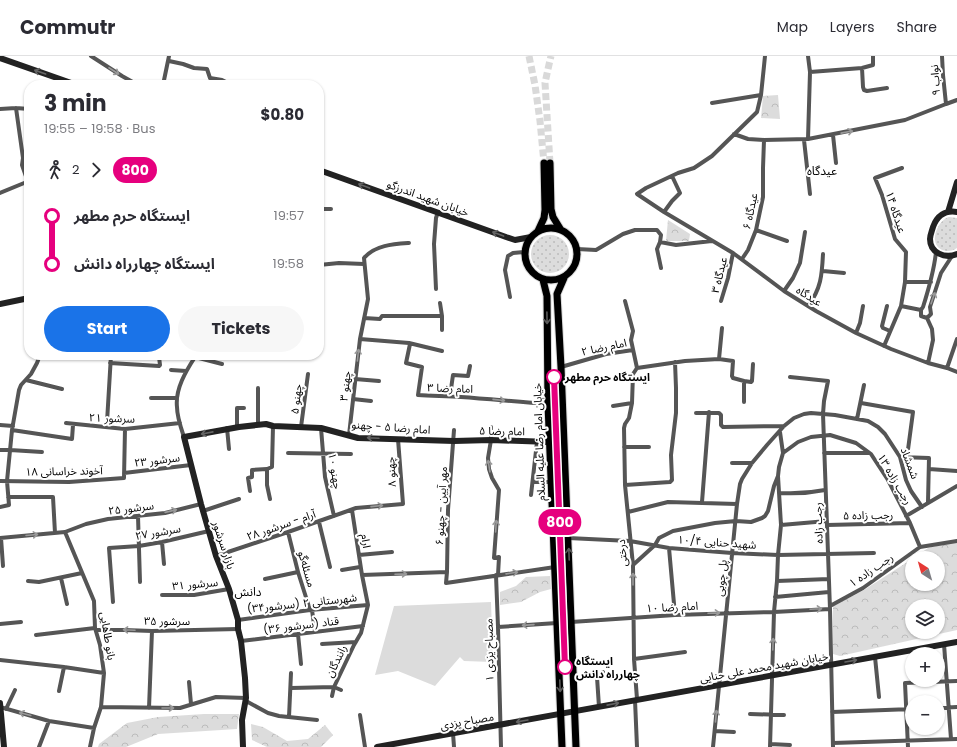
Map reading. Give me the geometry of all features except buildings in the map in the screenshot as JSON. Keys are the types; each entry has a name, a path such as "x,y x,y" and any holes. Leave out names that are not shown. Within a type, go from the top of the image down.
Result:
{"main road":[{"path":"0,58 63,80"},
{"path":"538,231 544,218 547,163 551,209 553,217 561,230"},
{"name":"خیابان شهید اندرزگو","path":"324,172 515,240 531,237"},
{"path":"948,212 957,182"},
{"path":"954,255 943,256 936,252 931,245 930,237 935,221 938,218 944,213 957,212"},
{"path":"545,228 561,230 568,234 574,241 578,258 575,266 564,278 556,281 542,280 529,270 524,252 527,244 531,237 538,231 545,228"},
{"path":"564,278 558,294 576,747"},
{"name":"خیابان امام رضا علیه السلام","path":"542,280 547,296 548,404 562,747"},
{"path":"0,304 24,299"},
{"name":"امام رضا ۵ - چهنو","path":"184,437 227,428 266,424 273,426 322,428 358,438 454,441"},
{"name":"بازار سرشور","path":"184,437 216,556 229,589 238,620 246,700 242,720 243,747"},
{"name":"امام رضا ۵","path":"454,441 491,440 550,442"},
{"name":"خیابان شهید محمد علی حنایی","path":"575,712 957,642"},
{"path":"0,703 3,708 4,747"},
{"name":"مصباح یزدی","path":"377,747 401,745 453,733 575,712"}],"street":[{"path":"91,56 129,80"},
{"path":"164,80 170,56"},
{"path":"664,212 672,201 680,194 672,176 694,168 712,156 757,112 761,95 764,56"},
{"path":"808,56 810,72 806,139 810,194"},
{"path":"810,72 862,68 873,65 873,56"},
{"name":"نواب ۹","path":"942,56 946,104"},
{"path":"169,61 194,68 206,69 210,78 222,80"},
{"path":"862,68 864,90 867,91 887,88"},
{"path":"712,103 761,95"},
{"path":"734,134 748,139 764,140 806,139 833,135 905,120 957,100"},
{"path":"16,108 23,158 22,165 24,170"},
{"path":"0,109 24,109"},
{"path":"833,135 836,163"},
{"name":"عیدگاه ۶","path":"742,259 748,250 756,230 763,197 764,140"},
{"name":"عیدگاه ۱۴","path":"884,346 901,306 905,282 906,252 895,239 875,178 902,168"},
{"name":"عیدگاه","path":"672,176 646,188 637,194 664,212 734,253 784,291 856,333 884,346 928,363 957,372"},
{"path":"0,193 24,184"},
{"path":"324,209 331,209"},
{"path":"436,289 434,244 436,218 438,212"},
{"path":"577,249 596,250 623,234 635,230 657,230 661,235 658,249 661,268"},
{"path":"756,230 787,241"},
{"path":"784,291 793,278 800,263 805,232"},
{"path":"660,242 676,245 712,241"},
{"path":"324,264 339,263 364,264 364,258 369,252 385,246 410,243"},
{"path":"510,297 505,270 508,256 513,253 524,252"},
{"path":"928,363 933,340 932,329 927,318 921,316 921,310 935,268 936,252"},
{"name":"عیدگاه ۳","path":"721,301 734,253"},
{"path":"808,306 815,297 821,281 823,271 823,254"},
{"path":"927,318 931,314 930,307 941,273 954,255"},
{"name":"چهنو ۳","path":"349,435 360,339 368,299 364,264"},
{"path":"823,271 844,273"},
{"path":"905,282 931,282"},
{"path":"626,301 633,331 631,340 633,350"},
{"path":"440,303 442,330"},
{"path":"856,333 860,323 863,306"},
{"path":"888,306 882,326 890,331"},
{"path":"901,306 921,310"},
{"path":"364,318 380,320 382,316 442,316"},
{"path":"719,359 722,328"},
{"path":"360,339 410,344 442,351"},
{"path":"947,368 957,339"},
{"name":"امام رضا ۳","path":"410,344 406,363 422,367 418,396 450,396 548,404"},
{"name":"امام رضا ۲","path":"561,367 606,354 633,350 637,368"},
{"path":"637,368 675,362 719,359 733,361 733,378 751,382 753,364"},
{"path":"0,507 9,504 7,481 19,388 31,374 38,360"},
{"path":"106,422 110,360"},
{"path":"110,363 159,366 159,360"},
{"name":"بازار سرشور","path":"184,437 176,408 176,398 186,371 193,360"},
{"path":"209,360 222,364"},
{"path":"625,485 670,482 672,480 671,455 676,413 675,362"},
{"path":"450,396 453,375 468,376 470,366"},
{"name":"درختی","path":"637,368 633,374 632,404 629,420 624,426 624,446 625,485 633,564 634,659 638,747"},
{"path":"171,370 186,371"},
{"name":"چهنو ۵","path":"302,427 308,374"},
{"name":"رجب زاده","path":"790,376 828,381 823,414 833,745"},
{"path":"355,379 379,381"},
{"path":"26,380 62,389"},
{"path":"744,381 744,402"},
{"path":"857,419 864,385"},
{"path":"258,388 258,425"},
{"path":"151,398 176,398"},
{"path":"353,399 371,402"},
{"path":"860,403 913,412 907,457"},
{"path":"613,406 632,404"},
{"path":"237,428 237,408 244,408"},
{"path":"702,502 709,412"},
{"path":"696,413 714,412 720,414 721,425 723,427 784,426"},
{"name":"شمشاد","path":"784,426 794,418 811,413 835,415 868,421 878,427 885,434 900,457 906,480 911,491 922,506"},
{"name":"سرشور ۲۱","path":"66,423 73,425 124,429 180,423"},
{"path":"0,425 72,439 73,425"},
{"path":"250,491 248,478 252,477 252,470 267,469 272,467 273,426"},
{"path":"628,512 668,502 737,504 740,484 752,463 784,426"},
{"path":"491,427 491,440"},
{"path":"227,428 229,449"},
{"name":"چهنو ۱۰","path":"322,428 325,477 334,516"},
{"path":"124,429 124,473"},
{"name":"مهر آیین - چهنو ۶","path":"454,430 448,510 446,583 497,575"},
{"path":"780,432 783,453 778,476 781,525 774,612 770,746 790,745"},
{"path":"783,453 798,442 811,437 824,435"},
{"name":"رجب زاده ۱۳","path":"824,435 830,435 856,443 870,453 888,480 910,523 920,547"},
{"name":"چهنو ۸","path":"398,439 402,504"},
{"name":"مصباح یزدی ۱","path":"491,440 488,458 489,469 499,490 494,558 499,557 497,575 501,747"},
{"path":"531,495 537,442"},
{"path":"624,446 649,447"},
{"path":"0,450 42,452"},
{"path":"288,453 351,454"},
{"path":"824,453 870,453"},
{"path":"900,457 928,458 928,502"},
{"path":"732,463 752,463"},
{"name":"سرشور ۲۳","path":"124,473 191,465"},
{"path":"267,469 267,485 270,499"},
{"path":"929,469 957,471"},
{"name":"آخوند خراسانی ۱۸","path":"0,481 69,482 100,480 124,478 124,473"},
{"path":"633,564 655,545 659,538 673,531 736,521 751,522 762,518 768,511 778,476"},
{"path":"533,482 551,482"},
{"path":"906,516 957,486"},
{"path":"779,493 795,494 825,490"},
{"path":"8,497 54,497 56,532"},
{"path":"203,511 239,499"},
{"name":"سرشور ۲۵","path":"65,532 86,524 108,519 165,512 201,504"},
{"name":"آرام - سرشور ۲۸","path":"216,556 319,522 356,508 402,504"},
{"name":"پل چوبی","path":"713,747 737,504"},
{"name":"ارام","path":"352,510 362,575"},
{"path":"138,516 140,582"},
{"path":"319,522 330,567"},
{"name":"رجب زاده ۵","path":"781,525 827,523 910,523"},
{"path":"3,566 0,538 65,532"},
{"name":"بانو طاهایی","path":"65,532 94,601 96,629 104,673 101,707 90,747"},
{"name":"سرشور ۲۷","path":"113,602 109,548 139,546 209,532"},
{"name":"مسئله‌گو","path":"288,532 316,632"},
{"name":"شهید حنایی ۱۰/۴","path":"568,538 630,541 670,548 732,553 778,555 874,553"},
{"path":"920,547 957,541"},
{"path":"162,542 164,564"},
{"name":"رجب زاده ۱","path":"830,607 863,588 920,547"},
{"path":"670,548 675,615"},
{"path":"359,556 392,552"},
{"path":"342,570 360,567"},
{"path":"497,575 555,567"},
{"path":"265,579 298,572"},
{"path":"362,575 447,572"},
{"path":"28,581 40,582 82,573"},
{"name":"رانندگان","path":"291,688 334,687 363,626 368,605 362,575"},
{"path":"61,578 67,604"},
{"path":"777,581 829,579"},
{"name":"سرشور ۳۱","path":"162,595 194,595 229,589"},
{"path":"775,597 829,592"},
{"name":"شهرستانی ۲ (سرشور۳۴)","path":"238,620 311,610 368,605"},
{"name":"امام رضا ۱۰","path":"571,622 675,615 774,612 830,607"},
{"path":"0,624 21,622"},
{"path":"498,627 557,623"},
{"name":"قناد (سرشور ۳۶)","path":"241,641 363,626"},
{"name":"سرشور ۳۵","path":"36,635 96,629 152,632 238,629"},
{"path":"149,708 152,632"},
{"path":"298,634 301,664"},
{"path":"322,644 356,642"},
{"path":"944,644 951,739"},
{"path":"634,659 685,652"},
{"path":"875,657 879,697"},
{"path":"0,660 104,673"},
{"path":"59,691 64,667"},
{"path":"599,707 597,677 603,672"},
{"path":"289,717 291,673"},
{"path":"905,695 905,683 957,681"},
{"path":"189,682 191,704"},
{"path":"332,696 334,687 341,690"},
{"path":"15,690 3,708 49,721 94,728"},
{"path":"101,707 180,708 216,697 246,700 268,713 317,720"},
{"path":"945,708 957,708"},
{"path":"832,712 905,709"},
{"path":"750,714 784,715"},
{"path":"360,715 365,747"},
{"path":"39,747 49,721"},
{"path":"715,731 734,732"},
{"path":"453,733 454,747"},
{"path":"907,735 908,747"},
{"path":"833,745 957,739"}],"green space":[{"path":"778,95 780,119 761,118 763,96"},
{"path":"949,217 957,218 957,248 947,251 938,247 935,237 937,229 943,220"},
{"path":"668,220 690,234 689,241 666,241"},
{"path":"550,235 560,238 566,244 569,254 566,264 560,270 550,273 540,270 534,264 531,254 534,244 540,238"},
{"path":"957,541 957,630 945,633 945,599 905,599 905,639 916,639 840,656 833,654 833,606 864,590 905,564 905,591 945,591 945,551 924,551 928,548"},
{"path":"550,576 551,589 540,592 521,602 500,605 500,592 516,586 526,577"},
{"path":"491,602 493,662 464,661 460,657 435,686 398,671 375,675 394,606"},
{"path":"204,714 239,714 237,729 158,734 126,747 98,747 99,744 127,723 158,717"},
{"path":"251,724 263,727 287,741 308,739 325,725 333,735 321,747 267,747 252,740"}],"tunnel":[{"path":"529,56 535,85 544,163"},
{"path":"550,163 545,83 551,56"}],"bus line":[{"name":"800","path":"554,377 565,667"}],"place":[{"name":"ایستگاه حرم مطهر","path":"554,377"},
{"name":"ایستگاه چهارراه دانش","path":"565,667"}],"district":[{"name":"عیدگاه","path":"822,171"},
{"name":"دانش","path":"248,592"}]}
